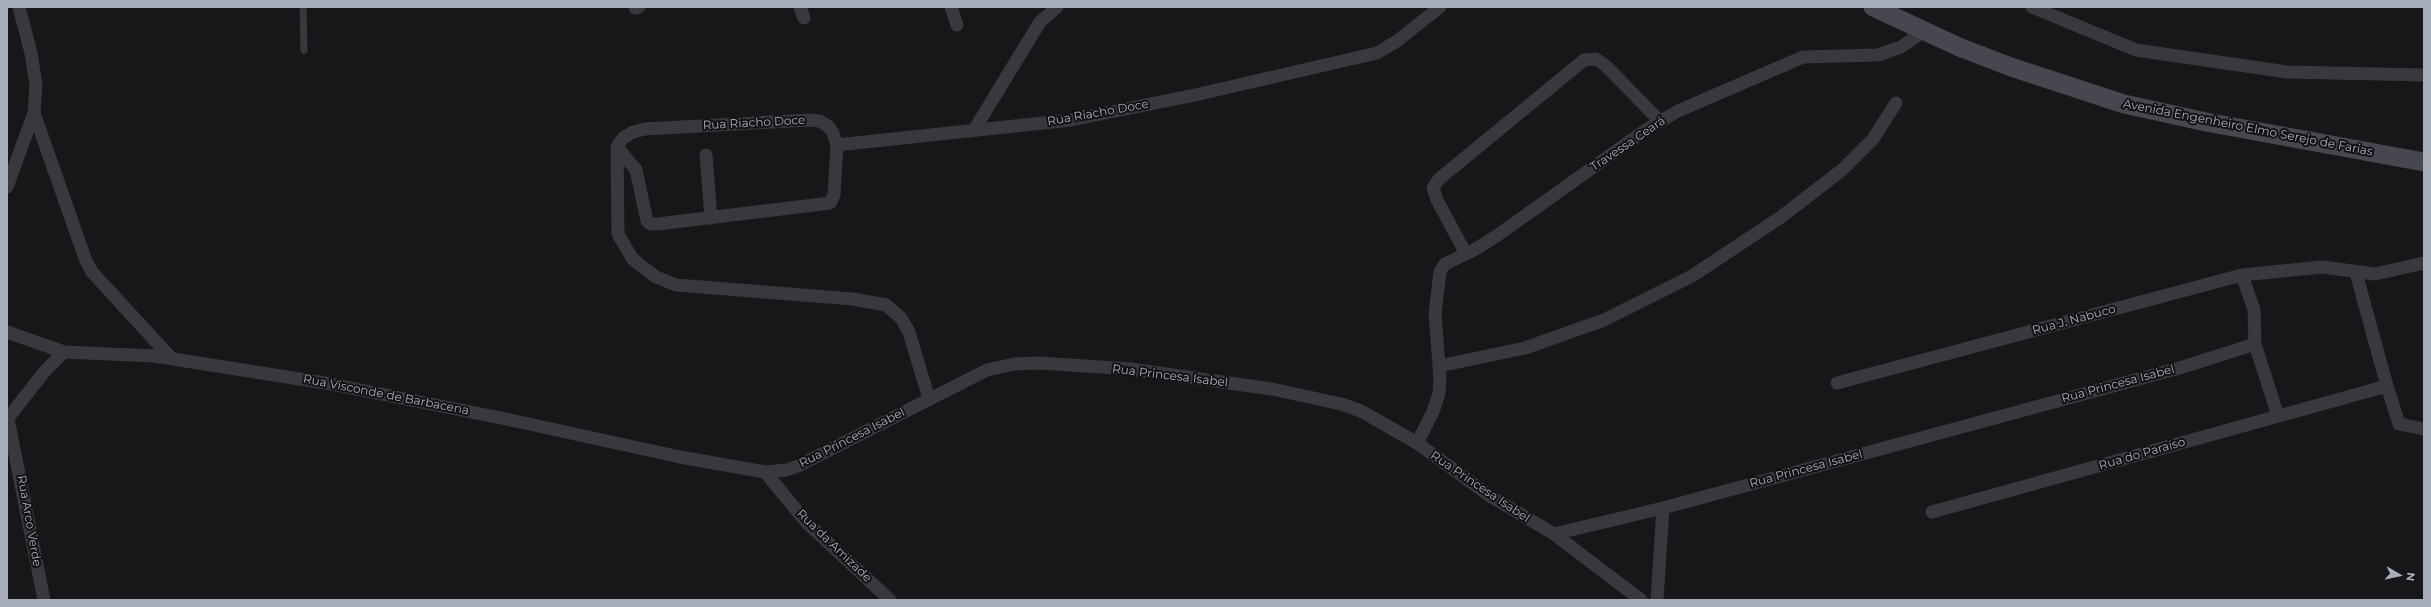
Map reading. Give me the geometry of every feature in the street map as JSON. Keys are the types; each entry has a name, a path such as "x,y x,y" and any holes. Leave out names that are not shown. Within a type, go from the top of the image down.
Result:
{"main road":[{"name":"Avenida Engenheiro Elmo Serejo de Farias","path":"1873,7 1924,31 2011,67 2124,104 2206,122 2424,162"}],"street":[{"path":"7,188 34,113 36,85 31,53 19,7"},
{"path":"951,7 957,25"},
{"path":"974,130 1040,22 1057,7"},
{"name":"Rua Riacho Doce","path":"617,147 623,138 633,132 644,129 794,119 820,122 833,133 837,145 1071,120 1348,61 1388,48 1440,7"},
{"path":"2032,7 2136,50 2287,72 2424,75"},
{"name":"Travessa Ceará","path":"1417,443 1433,412 1439,393 1439,366 1435,313 1440,272 1445,264 1495,237 1660,121 1731,87 1803,57 1878,55 1901,47 1924,31"},
{"path":"1466,254 1437,200 1433,188 1439,179 1584,60 1596,59 1606,66 1660,121"},
{"path":"1439,366 1524,348 1604,320 1692,276 1781,217 1842,170 1873,139 1896,103"},
{"path":"34,113 86,261 113,295 172,360"},
{"path":"617,147 636,170 647,221 651,224 830,203 834,195 837,145"},
{"path":"617,147 618,234 632,258 640,265 656,276 676,285 853,299 886,305 901,318 908,332 929,399"},
{"path":"706,154 712,218"},
{"name":"Rua J. Nabuco","path":"1837,383 2242,275 2322,268 2375,274 2424,263"},
{"path":"2356,272 2387,386 2399,424 2424,429"},
{"path":"2242,275 2254,310 2254,344 2278,416"},
{"name":"Rua Visconde de Barbacena","path":"7,332 64,352 154,356 331,384 408,398 680,457 765,472"},
{"name":"Rua Princesa Isabel","path":"765,472 787,470 798,466 988,370 1014,364 1040,363 1130,369 1272,389 1341,404 1375,418 1417,443 1490,496 1554,534 1663,508 2183,367 2254,344"},
{"name":"Rua Arco Verde","path":"44,600 7,416 45,371 64,352"},
{"name":"Rua do Paraíso","path":"1932,512 2387,386"},
{"name":"Rua da Amizade","path":"765,472 808,523 890,600"},
{"path":"1657,600 1663,508"},
{"path":"1554,534 1641,600"}],"lane":[{"path":"303,7 304,50"}]}
